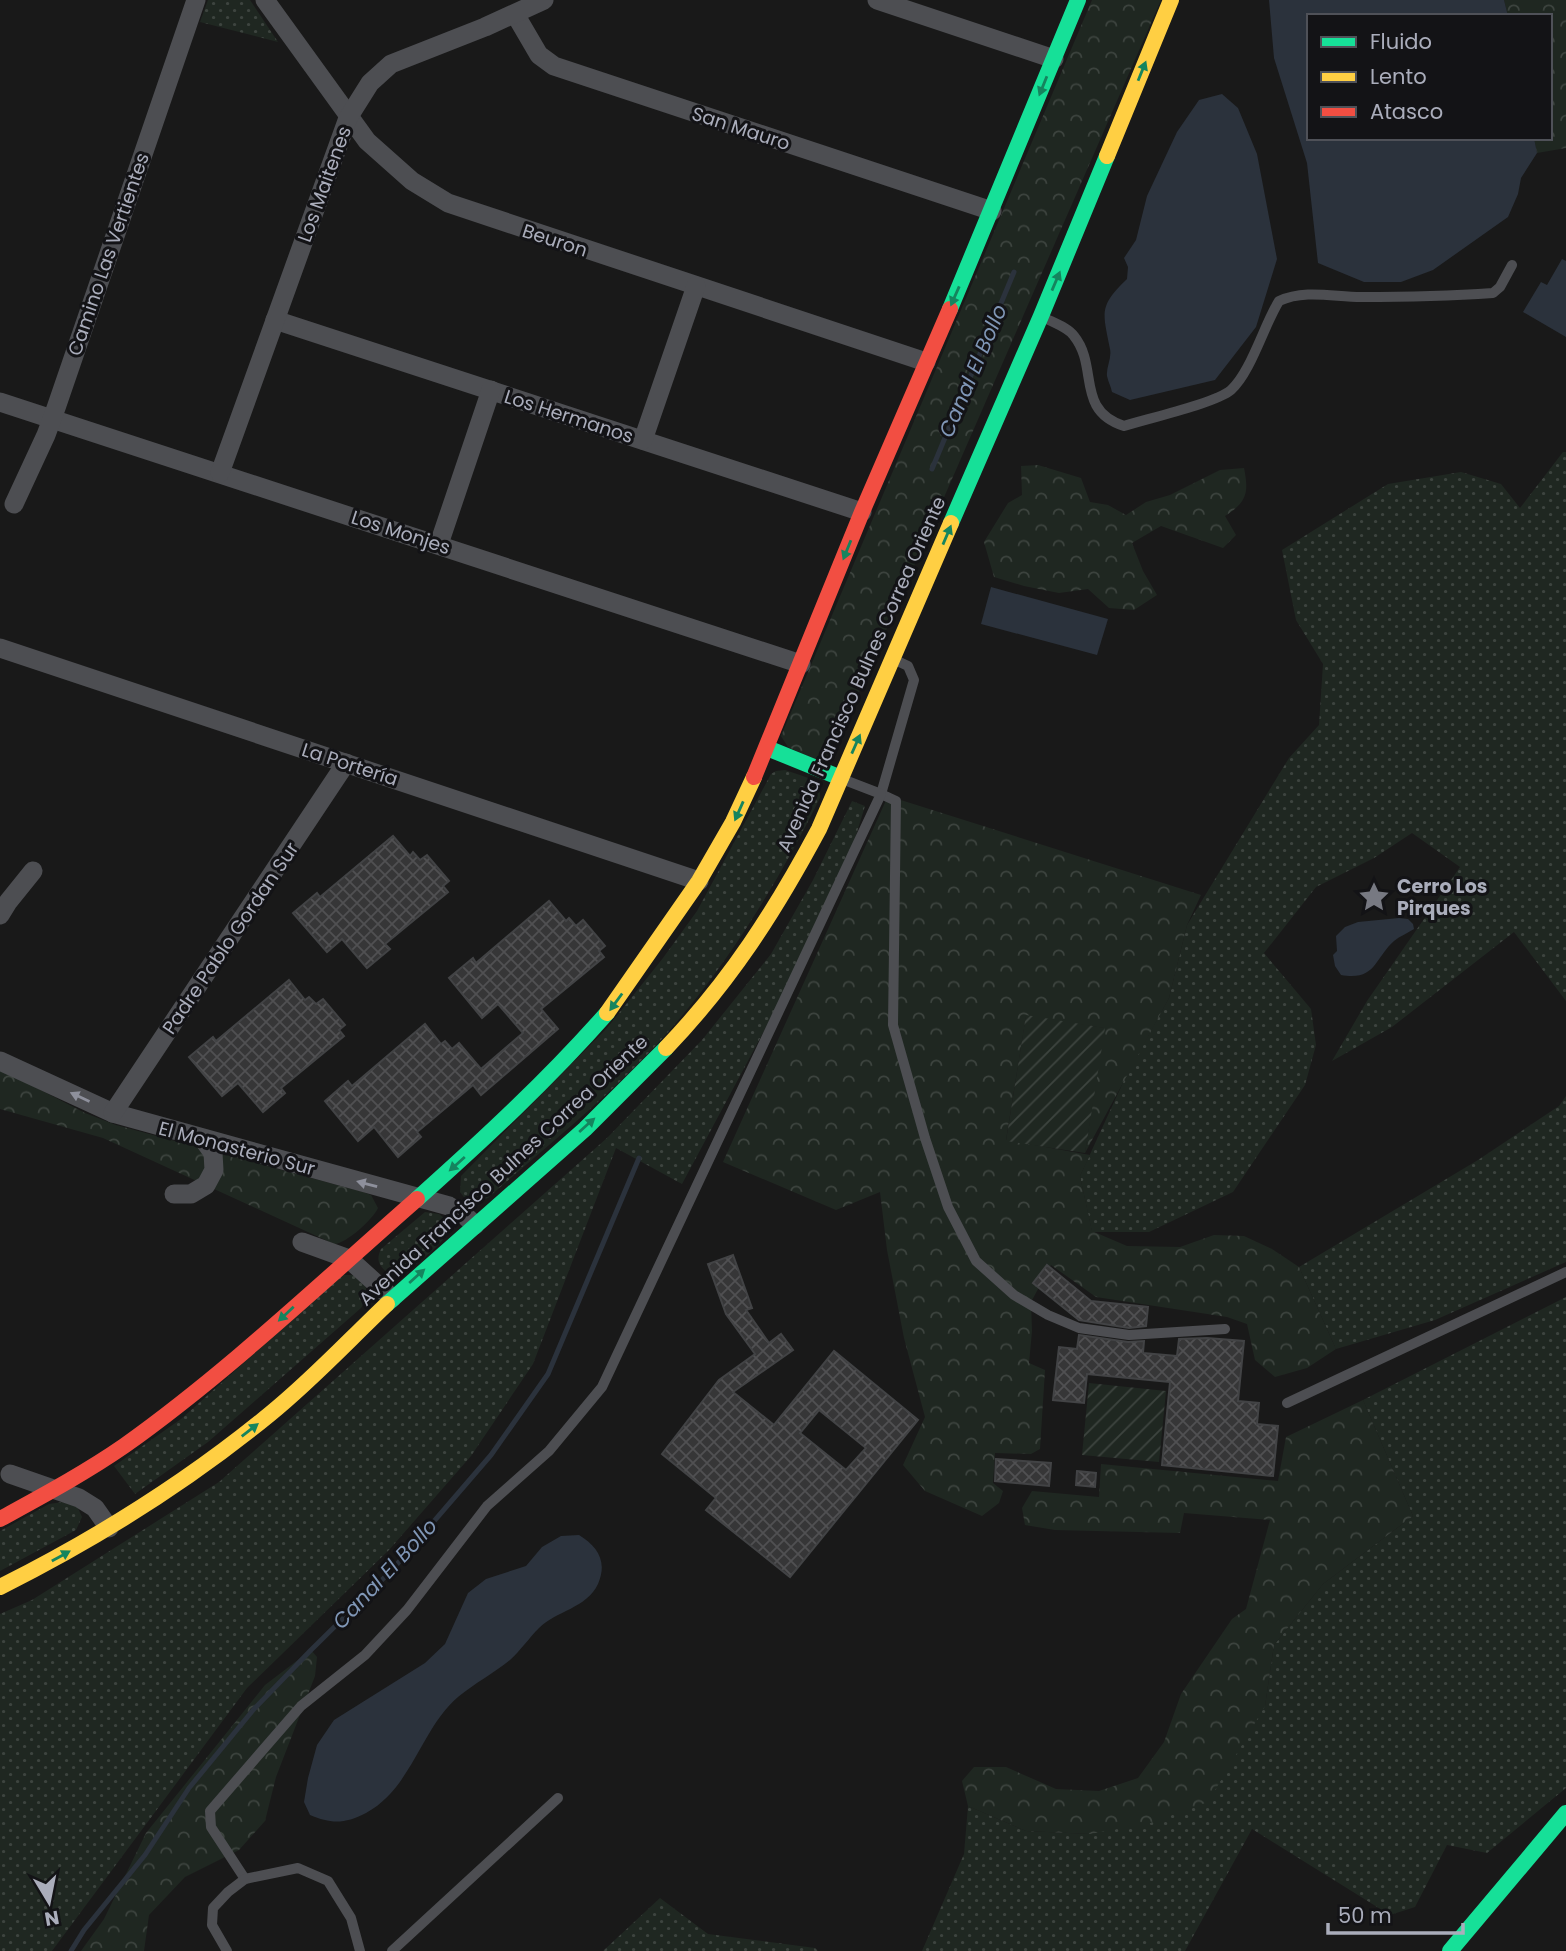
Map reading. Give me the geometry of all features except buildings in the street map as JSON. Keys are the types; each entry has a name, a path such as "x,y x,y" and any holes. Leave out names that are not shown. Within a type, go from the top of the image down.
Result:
{"street":[{"name":"Camino Las Vertientes","path":"14,504 52,419 196,0"},
{"name":"Beuron","path":"265,0 367,141 395,168 448,203 926,362"},
{"name":"Los Maitenes","path":"220,473 348,118 370,83 391,64 516,14 544,0"},
{"path":"877,0 1054,59"},
{"name":"Avenida Francisco Bulnes Correa Oriente","path":"0,1519 55,1489 122,1447 167,1415 251,1346 501,1124 560,1066 613,1007 699,881 733,822 767,748 862,513 1079,0"},
{"name":"Avenida Francisco Bulnes Correa Oriente","path":"0,1587 109,1528 210,1460 258,1423 314,1375 392,1298 611,1104 672,1042 744,956 779,902 819,829 1041,316 1171,0"},
{"name":"San Mauro","path":"516,14 539,55 554,66 992,211"},
{"path":"643,440 696,286"},
{"name":"Los Hermanos","path":"275,320 862,513"},
{"path":"439,544 491,390"},
{"name":"Los Monjes","path":"0,402 801,664"},
{"name":"La Portería","path":"0,649 699,881"},
{"path":"767,748 841,778"},
{"name":"Padre Pablo Gordan Sur","path":"113,1113 346,763"},
{"path":"0,915 33,871"},
{"name":"El Monasterio Sur","path":"0,1060 113,1113 449,1206 475,1225"},
{"path":"174,1194 191,1194 206,1185 214,1170 213,1153 203,1139"},
{"path":"302,1242 349,1258 392,1298"},
{"path":"10,1474 79,1498 94,1508 109,1528"},
{"path":"1450,1951 1566,1813"}],"lane":[{"path":"1041,316 1073,334 1083,352 1093,402 1111,422 1124,426 1217,398 1231,390 1248,366 1279,301 1291,296 1493,293 1500,287 1513,265"},
{"path":"245,1880 211,1827 210,1811 301,1706 365,1656 407,1610 486,1506 549,1451 602,1387 881,794 914,680 908,666 894,659"},
{"path":"841,778 896,800 893,1025 948,1207 976,1261 1014,1295 1048,1315 1079,1328 1129,1335 1225,1329"},
{"path":"1287,1403 1566,1272"},
{"path":"392,1951 558,1798"},
{"path":"227,1951 212,1925 213,1908 228,1892 245,1880 299,1868 328,1881 351,1918 360,1951"}],"green space":[{"path":"208,0 250,0 278,42 200,22"},
{"path":"1092,0 1161,0 832,754 820,762 788,747 781,736"},
{"path":"1504,0 1566,0 1566,148 1537,153 1534,140 1552,140 1552,14 1508,14"},
{"path":"1563,452 1566,452 1566,1001 1514,932 1392,1027 1332,1061 1367,1001 1460,867 1412,833 1374,858 1316,887 1264,953 1311,1009 1316,1045 1305,1085 1233,1192 1149,1232 1092,1232 1080,1176 1126,1076 1169,998 1187,925 1289,758 1319,725 1323,664 1296,620 1282,550 1388,484 1461,472 1501,484 1520,508"},
{"path":"1038,465 1081,478 1090,502 1108,505 1126,515 1146,502 1170,495 1220,470 1244,468 1245,496 1238,506 1225,516 1236,535 1223,548 1161,526 1132,543 1143,571 1157,595 1134,610 1109,608 1088,589 1059,593 994,577 984,542 1008,503 1022,495 1021,466"},
{"path":"785,770 814,782 820,791 820,798 770,890 713,976 669,1031 604,1096 488,1198 477,1202 467,1201 460,1192 461,1176 607,1028 663,958 697,911 771,774"},
{"path":"888,796 1201,895 1187,925 1169,998 1085,1153 1104,1028 1026,1016 1006,1140 1090,1155 1080,1176 1092,1231 1127,1246 1180,1247 1214,1235 1244,1236 1272,1249 1299,1267 1336,1349 1307,1368 1275,1377 1255,1360 1247,1324 1227,1317 1096,1297 1051,1265 1031,1302 1029,1363 1045,1370 1040,1449 1031,1454 995,1453 993,1483 1003,1491 999,1503 982,1516 925,1491 903,1465 925,1417 904,1338 887,1250 880,1192 836,1210 723,1162"},
{"path":"852,801 865,806 839,891 682,1184 616,1148 533,1364 471,1456 389,1550 247,1688 52,1951 0,1951 0,1614 32,1600 219,1482 607,1138 702,1040 771,954 813,880"},
{"path":"1026,1015 1105,1028 1085,1153 1006,1141"},
{"path":"0,1069 85,1113 116,1125 363,1192 371,1195 378,1208 359,1230 334,1244 103,1138 0,1109"},
{"path":"1566,1096 1566,1262 1435,1320 1336,1349 1299,1267 1478,1160 1559,1106"},
{"path":"425,1212 439,1214 445,1219 449,1231 423,1259 397,1274 390,1275 380,1263 378,1257 381,1249"},
{"path":"342,1275 354,1275 364,1282 368,1295 361,1308 208,1442 135,1494 114,1466 181,1419"},
{"path":"1566,1297 1566,1788 1487,1853 1447,1845 1415,1907 1390,1915 1252,1829 1185,1951 922,1951 964,1854 968,1806 1026,1831 1090,1834 1265,1706 1274,1645 1323,1584 1413,1516 1363,1400"},
{"path":"1089,1383 1166,1391 1159,1462 1082,1455"},
{"path":"1363,1400 1413,1516 1323,1584 1274,1645 1265,1706 1208,1802 1150,1823 1090,1834 1026,1831 968,1806 962,1781 974,1767 1006,1767 1056,1789 1099,1791 1138,1778 1164,1742 1181,1694 1232,1619 1246,1609 1270,1520 1184,1513 1180,1533 1055,1530 1025,1525 1022,1508 1032,1491 1099,1497 1101,1464 1278,1481 1286,1437"},
{"path":"63,1502 77,1506 82,1517 76,1530 0,1571 0,1531 49,1504"},
{"path":"311,1650 317,1657 315,1676 276,1777 265,1821 239,1850 185,1877 149,1915 144,1951 81,1951 104,1919 146,1833 265,1685"},
{"path":"660,1898 708,1934 815,1948 818,1951 603,1951"}],"shaded area":[{"path":"1269,0 1504,0 1508,14 1307,14 1307,140 1534,140 1537,153 1521,178 1518,194 1508,217 1433,270 1401,282 1364,282 1318,263 1307,163 1274,58"},
{"path":"1222,94 1238,108 1257,154 1277,259 1256,327 1215,380 1130,400 1112,392 1107,376 1110,352 1105,318 1107,304 1127,279 1128,267 1124,258 1136,240 1147,196 1177,132 1199,100"},
{"path":"1562,259 1566,261 1566,337 1523,312 1541,282 1547,285"},
{"path":"991,587 1108,619 1097,655 981,624"},
{"path":"1408,919 1414,929 1394,941 1368,972 1353,976 1341,975 1335,966 1333,955 1337,951 1336,936 1345,927 1358,922"},
{"path":"579,1535 596,1549 602,1568 598,1584 587,1599 546,1622 510,1660 458,1697 445,1710 405,1774 382,1802 366,1813 345,1821 325,1820 310,1815 304,1802 308,1778 317,1745 334,1720 425,1663 445,1644 468,1593 486,1579 526,1566 542,1547 561,1536"}],"waterway":[{"name":"Canal El Bollo","path":"932,469 1014,272"},
{"name":"Canal El Bollo","path":"71,1951 84,1930 145,1855 189,1788 254,1709 392,1570 491,1455 548,1374 639,1158"}],"traffic: fast":[{"path":"950,309 1078,0"},
{"path":"951,523 1107,156"},
{"path":"767,748 841,778"},
{"path":"417,1199 515,1109 607,1013"},
{"path":"387,1304 585,1129 666,1048"},
{"path":"1450,1951 1566,1813"}],"traffic: slow":[{"path":"1107,156 1171,0"},
{"path":"666,1048 711,997 750,944 819,829 951,523"},
{"path":"607,1013 699,881 733,822 754,777"},
{"path":"0,1587 140,1508 239,1439 315,1374 387,1304"}],"traffic: jam":[{"path":"754,777 862,512 950,309"},
{"path":"0,1519 94,1466 163,1418 274,1326 417,1199"}],"place":[{"name":"Cerro Los Pirques","path":"1374,897"}]}
